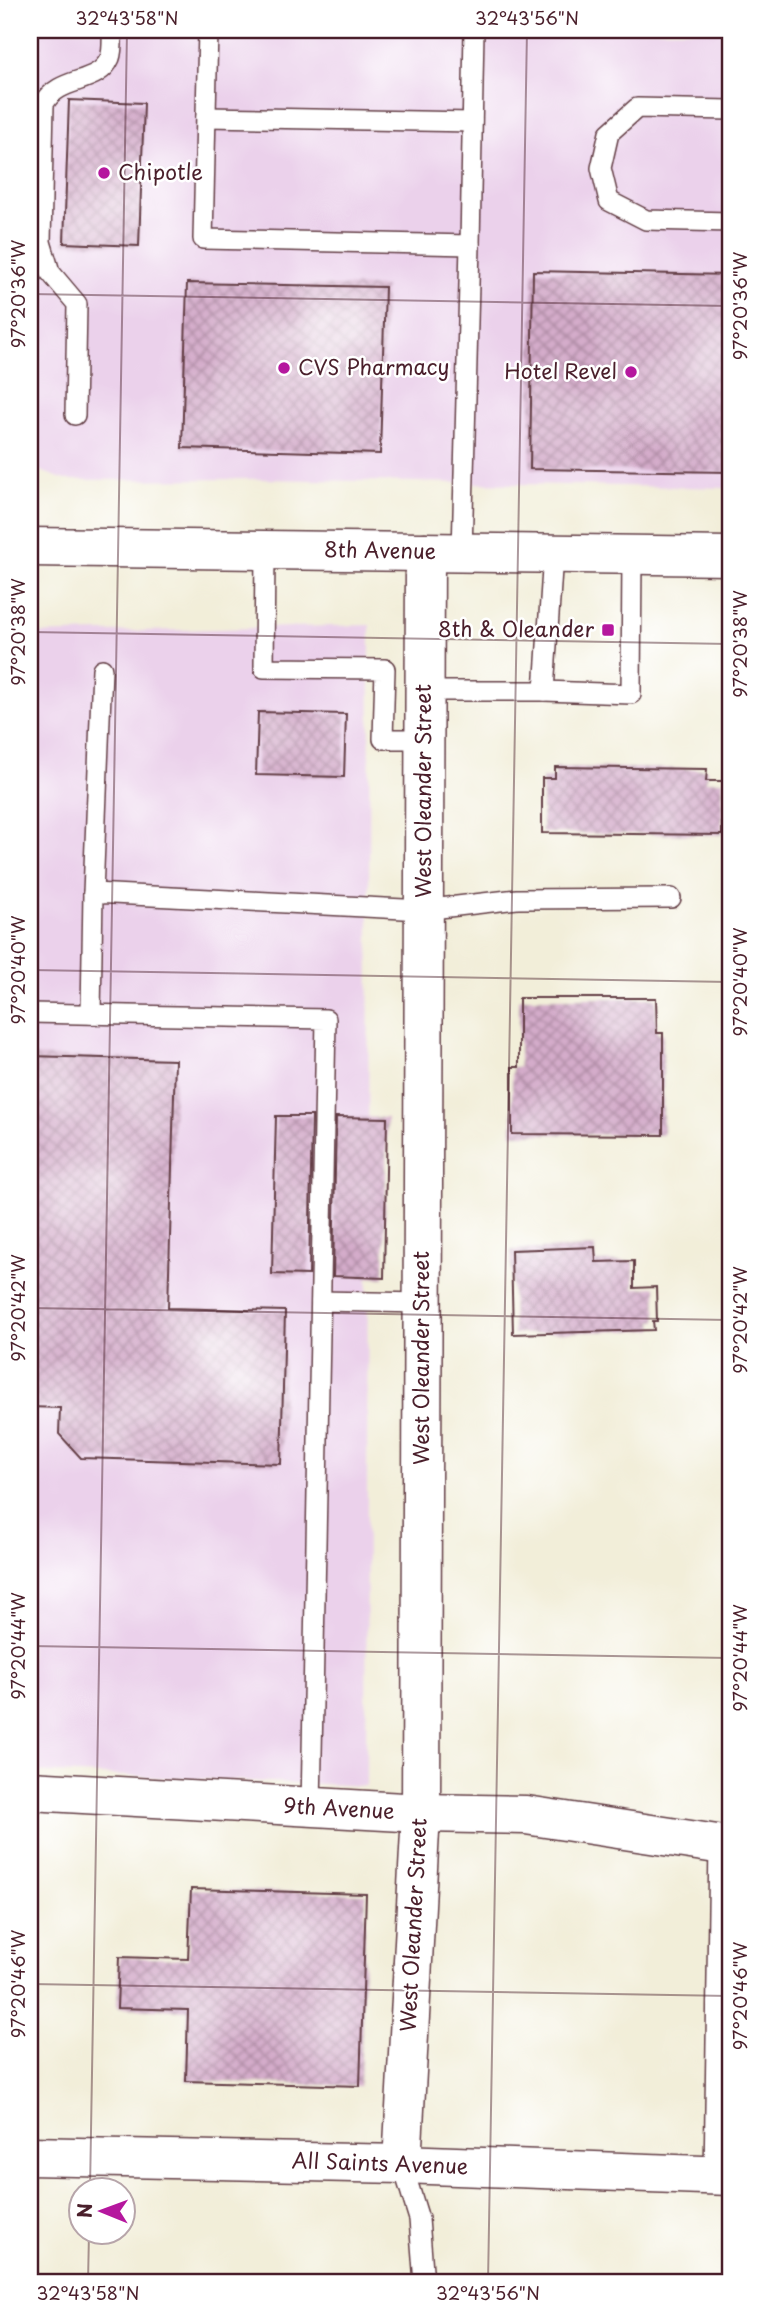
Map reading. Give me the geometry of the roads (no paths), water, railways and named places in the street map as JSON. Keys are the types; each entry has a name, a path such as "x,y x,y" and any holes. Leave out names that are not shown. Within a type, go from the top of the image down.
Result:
{"street":[{"name":"8th Avenue","path":"30,547 730,556"},
{"name":"West Oleander Street","path":"401,2164 421,1813 424,691 444,552"},
{"name":"9th Avenue","path":"30,1791 421,1813 526,1815 725,1845"},
{"name":"All Saints Avenue","path":"30,2156 401,2164 722,2176"}],"lane":[{"path":"75,415 77,304 50,272 41,243 44,104 49,94 61,86 90,77 105,65 111,56 112,30"},
{"path":"208,30 203,239 470,245"},
{"path":"444,552 470,245 474,30"},
{"path":"730,110 637,108 609,133 601,168 609,201 646,220 730,222"},
{"path":"205,117 472,122"},
{"path":"265,550 264,668 385,669 383,739 424,739"},
{"path":"544,691 553,554"},
{"path":"424,691 631,694 632,555"},
{"path":"90,1014 102,669"},
{"path":"93,893 423,910 517,899 671,898"},
{"path":"30,1013 326,1019 311,1807"},
{"path":"321,1301 422,1303"},
{"path":"722,2176 725,1845"},
{"path":"401,2164 419,2219 424,2283"}],"place":[{"name":"Chipotle","path":"104,173"},
{"name":"CVS Pharmacy","path":"284,368"},
{"name":"Hotel Revel","path":"631,372"},
{"name":"8th & Oleander","path":"608,630"}]}
